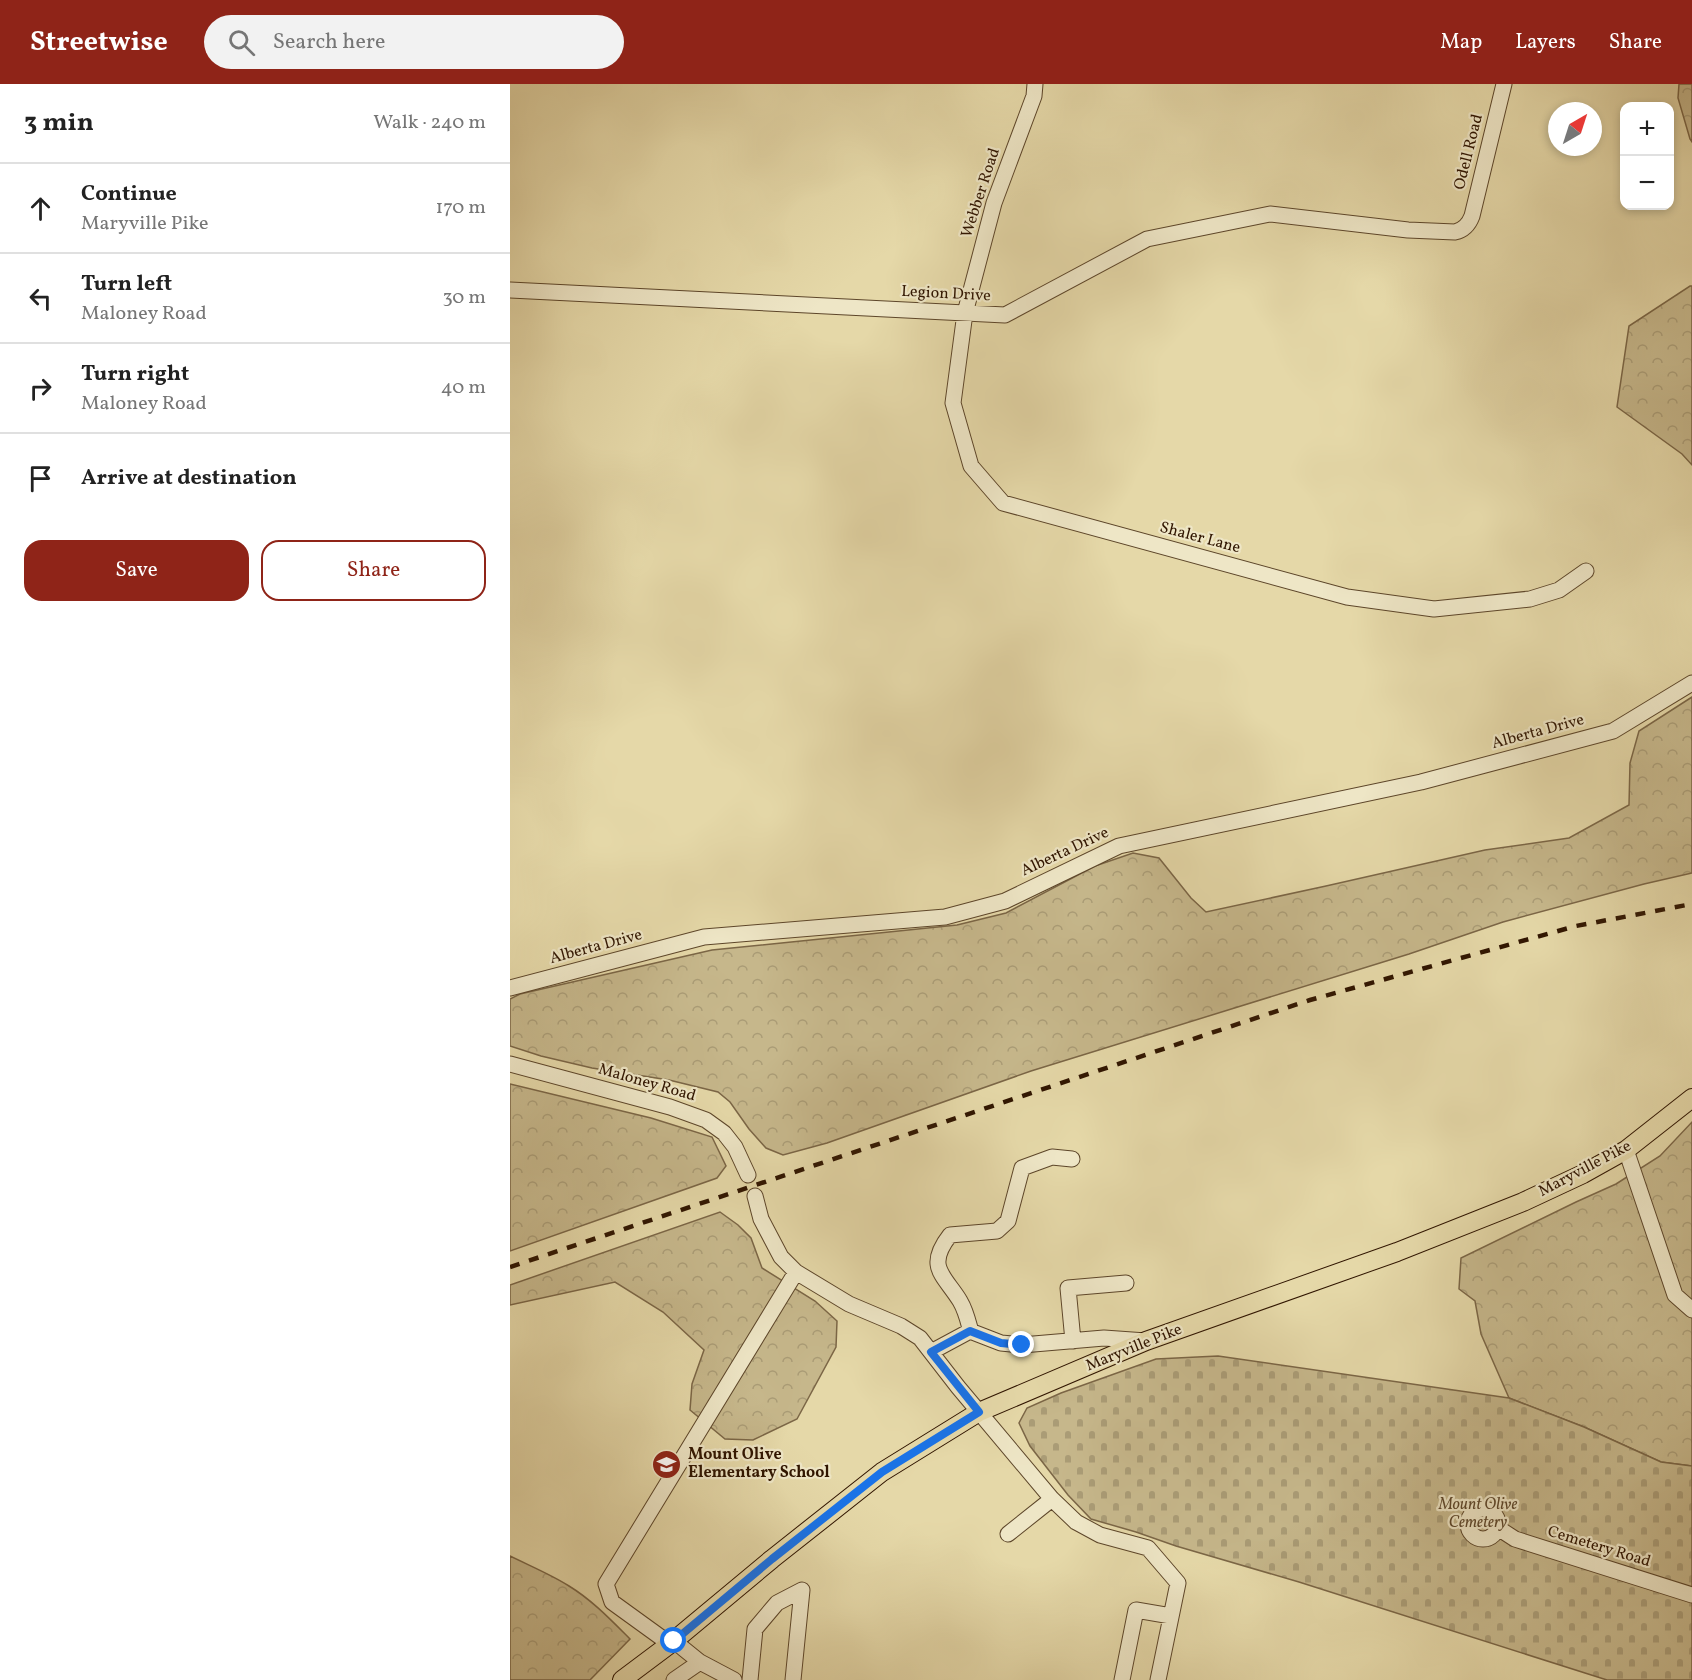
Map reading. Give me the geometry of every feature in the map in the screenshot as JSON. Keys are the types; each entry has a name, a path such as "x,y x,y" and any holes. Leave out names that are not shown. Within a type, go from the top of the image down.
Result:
{"main road":[{"name":"Maryville Pike","path":"622,1680 672,1643 772,1559 882,1472 979,1412 1146,1341 1396,1252 1512,1206 1583,1174 1626,1150 1692,1098"}],"street":[{"name":"Webber Road","path":"965,314 994,203 1034,96 1035,84"},
{"name":"Odell Road","path":"1465,227 1472,216 1504,84"},
{"name":"Legion Drive","path":"510,290 1005,315 1147,239 1270,214 1408,230 1455,232 1465,227"},
{"name":"Shaler Lane","path":"965,314 953,403 971,466 1003,502 1347,597 1434,609 1530,599 1559,590 1586,572"},
{"name":"Alberta Drive","path":"510,988 704,937 945,917 1005,901 1119,846 1421,782 1614,731 1692,683"},
{"name":"Maloney Road","path":"510,1064 670,1107 706,1120 735,1146 748,1175"},
{"path":"1626,1150 1675,1295 1692,1310"},
{"path":"971,1332 967,1314 940,1274 938,1262 942,1245 950,1235 997,1231 1008,1221 1022,1168 1052,1157 1072,1159"},
{"path":"754,1196 762,1219 781,1257 796,1272 849,1304 901,1326 920,1338 1052,1499 1076,1522 1100,1535 1148,1548 1178,1583 1158,1680"},
{"path":"734,1680 700,1662 612,1602 606,1584 796,1272"},
{"path":"1072,1341 1068,1288 1126,1283"},
{"path":"931,1352 971,1332 1001,1343 1022,1345 1104,1338 1146,1341"},
{"path":"1008,1534 1052,1499"},
{"name":"Cemetery Road","path":"1692,1585 1518,1530 1498,1528 1515,1539 1692,1595"},
{"path":"750,1680 755,1629 777,1603 802,1590 793,1680"},
{"path":"1122,1680 1136,1610 1171,1616"},
{"path":"674,1680 700,1662"}],"green space":[{"path":"1679,84 1692,84 1692,142 1678,98"},
{"path":"1692,286 1692,465 1682,454 1617,407 1629,326"},
{"path":"1692,697 1692,873 1503,922 1409,954 1031,1071 827,1143 783,1155 766,1148 730,1102 718,1092 669,1080 592,1068 510,1046 510,999 520,994 712,950 957,925 1006,913 1095,866 1133,853 1159,858 1191,898 1206,912 1485,850 1569,838 1629,805 1630,763 1639,731"},
{"path":"510,1084 651,1118 712,1137 726,1166 717,1178 510,1251"},
{"path":"1692,1122 1692,1466 1661,1462 1584,1427 1509,1398 1481,1334 1475,1301 1459,1289 1461,1258 1616,1184 1660,1156"},
{"path":"720,1212 751,1238 762,1268 815,1301 837,1321 836,1347 797,1419 753,1440 725,1439 690,1410 692,1384 704,1350 663,1312 615,1282 510,1305 510,1285"},
{"name":"Mount Olive Cemetery","path":"1218,1356 1509,1398 1584,1427 1661,1462 1692,1466 1692,1680 1607,1680 1299,1582 1091,1519 1068,1495 1030,1446 1019,1423 1027,1408 1061,1393 1156,1359"},
{"path":"510,1556 555,1578 586,1598 630,1639 590,1680 510,1680"}],"railway":[{"path":"510,1267 1310,1000 1576,926 1692,904"}],"place":[{"name":"Mount Olive Elementary School","path":"667,1464"}],"route":[{"path":"674,1641 772,1559 882,1472 979,1412 931,1352 970,1331 1001,1343 1022,1345"}]}
